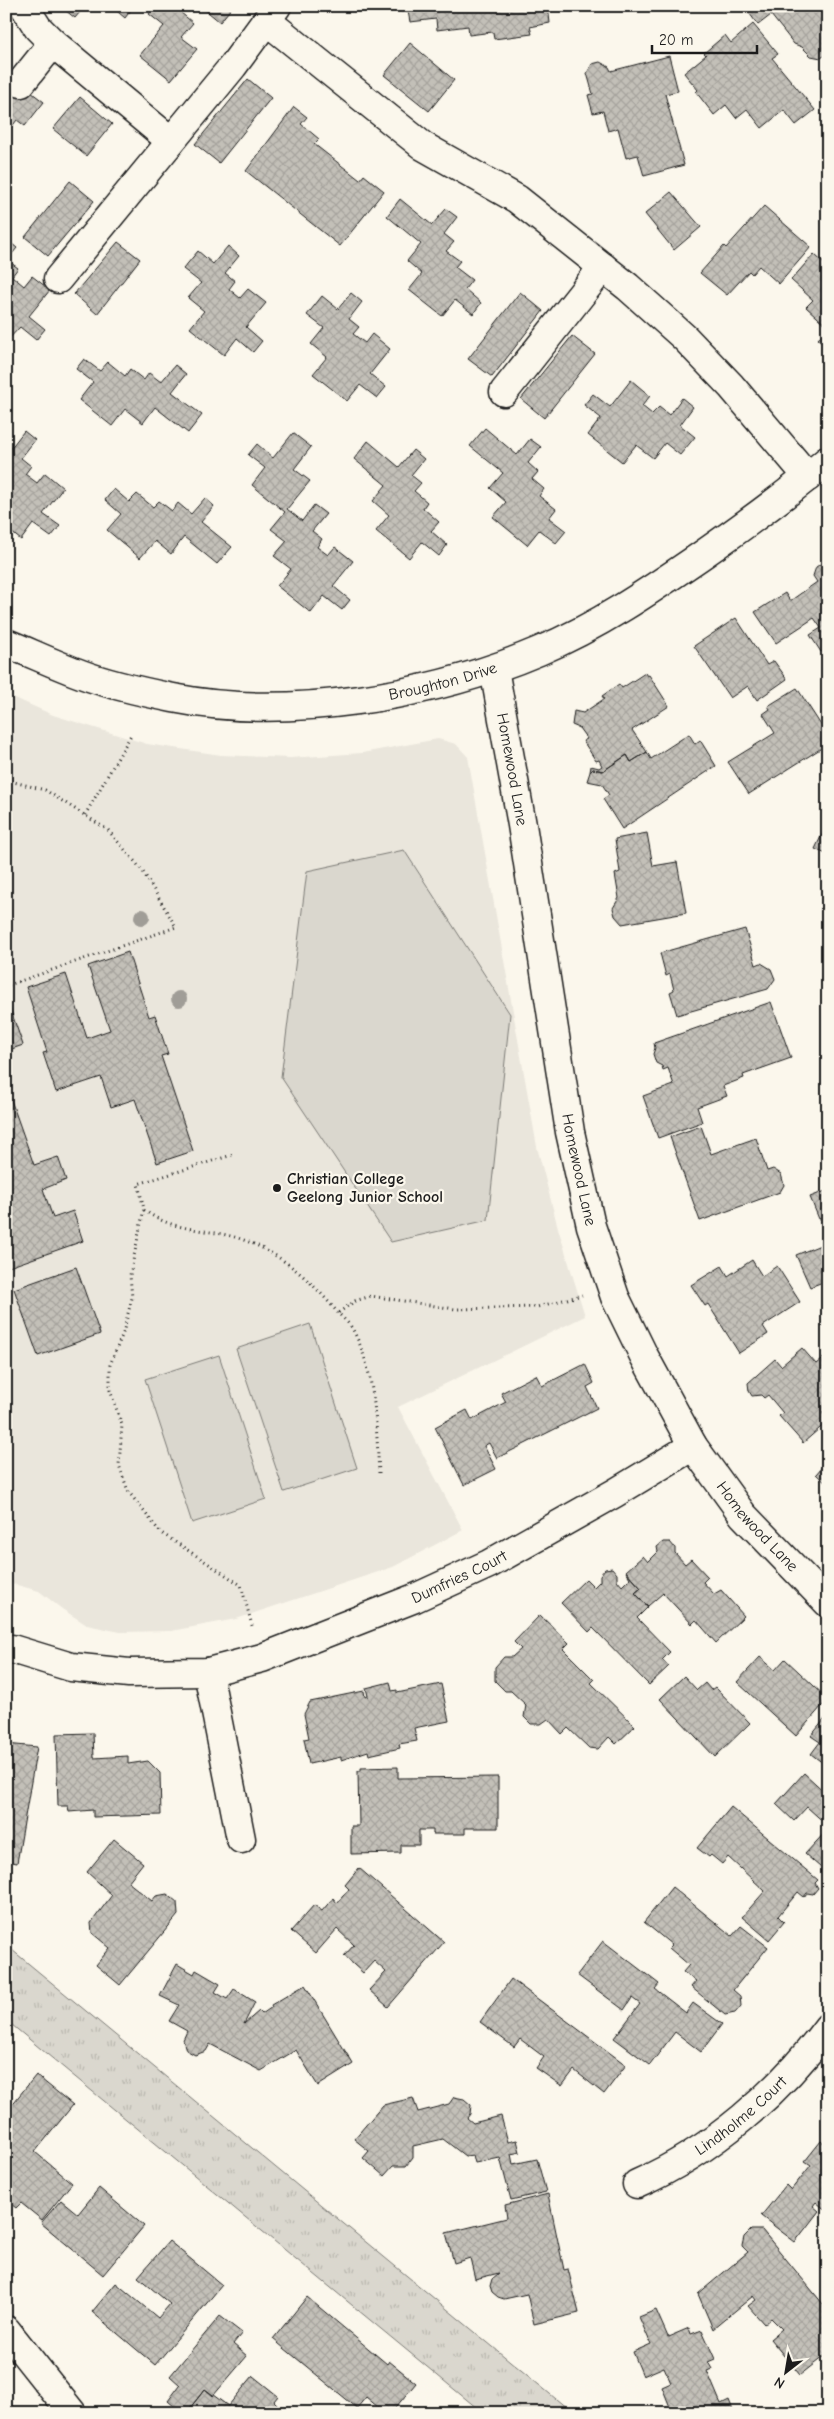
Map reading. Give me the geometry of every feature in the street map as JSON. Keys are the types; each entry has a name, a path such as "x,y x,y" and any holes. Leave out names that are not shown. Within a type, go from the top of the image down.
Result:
{"street":[{"path":"24,6 38,28 53,43 171,141"},
{"path":"58,279 171,141 272,13 423,146 517,199 603,267 657,313 709,362 781,443 818,468"},
{"path":"21,83 53,43"},
{"path":"504,392 603,267"},
{"name":"Broughton Drive","path":"6,643 83,675 101,680 174,698 259,707 344,703 427,686 494,669 542,650 607,616 734,532 818,468"},
{"name":"Homewood Lane","path":"494,669 524,834 569,1123 591,1226 615,1297 644,1356 693,1446 743,1515 828,1603"},
{"name":"Dumfries Court","path":"12,1650 81,1668 129,1673 208,1672 262,1658 415,1598 489,1564 615,1493 693,1446"},
{"path":"208,1672 241,1839"},
{"name":"Lindholme Court","path":"638,2184 667,2172 717,2137 761,2102 806,2057 828,2027"},
{"path":"6,2330 72,2413"}],"path":[{"path":"85,815 132,735"},
{"path":"6,780 45,790 108,830 142,870 176,927 6,986"},
{"path":"232,1155 138,1184 144,1209 130,1275 132,1298 123,1333 110,1365 110,1390 122,1425 120,1465 128,1491 160,1532 241,1585 256,1637"},
{"path":"144,1209 156,1219 194,1231 238,1238 282,1258 314,1284 353,1329 366,1367 376,1420 379,1473"},
{"path":"338,1313 355,1301 371,1296 455,1309 537,1307 582,1295"}],"shaded area":[{"name":"Christian College Geelong Junior School","path":"6,694 53,715 147,744 221,755 290,758 362,753 438,739 456,744 468,757 537,1147 558,1228 585,1316 398,1407 463,1530 393,1567 236,1619 171,1631 120,1632 87,1625 39,1591 6,1582"}],"green space":[{"path":"404,850 510,1014 488,1220 391,1242 281,1077 307,871"},
{"path":"310,1324 357,1468 284,1492 236,1349"},
{"path":"219,1355 266,1499 192,1523 145,1379"},
{"path":"6,1945 573,2413 483,2413 47,2054 6,2020"}],"building":[{"path":"60,6 85,6 75,18"},
{"path":"111,6 134,6 125,18"},
{"path":"155,6 173,6 193,23 181,37 197,49 171,80 140,55 164,26 149,14"},
{"path":"205,6 233,6 220,22 203,8"},
{"path":"400,6 548,6 550,23 530,27 532,34 494,39 493,32 469,35 468,26 437,30 436,19 410,22 408,11 401,12"},
{"path":"744,6 828,6 828,53 821,58 811,56 802,47 794,44 771,15 758,25"},
{"path":"753,24 778,54 772,58 815,110 796,125 784,110 762,128 747,109 736,118 726,105 714,115 696,92 698,90 684,73 706,55 704,53 725,35 731,43"},
{"path":"410,43 454,80 429,111 384,75"},
{"path":"669,56 678,91 665,94 684,165 644,176 638,155 626,158 618,128 608,131 603,111 593,113 588,95 593,94 587,73 592,64 600,62 609,67 611,71"},
{"path":"6,73 44,102 25,126 17,120 6,134"},
{"path":"248,79 271,98 219,163 195,144"},
{"path":"80,97 112,124 86,156 53,129"},
{"path":"294,107 307,117 301,124 319,139 314,144 360,180 364,175 384,191 340,246 246,171"},
{"path":"70,181 94,201 48,256 25,237"},
{"path":"671,192 701,227 674,250 645,214"},
{"path":"400,199 432,225 446,209 457,217 444,234 454,242 446,251 460,261 455,267 472,280 465,289 481,303 473,314 455,300 442,316 409,290 422,274 407,261 421,244 387,216"},
{"path":"764,206 811,247 779,284 759,266 752,274 749,271 727,295 700,273 724,246 726,248"},
{"path":"6,239 17,248 7,260 18,268 12,276 24,286 32,276 50,290 29,316 45,329 36,340 20,327 6,342"},
{"path":"118,242 140,259 97,314 74,294"},
{"path":"228,246 239,256 225,273 235,281 229,289 240,298 248,289 266,303 246,327 262,341 253,352 237,338 224,355 190,328 204,311 188,298 201,283 183,269 198,251 213,264"},
{"path":"814,254 828,267 828,327 806,307 813,300 791,280"},
{"path":"520,292 543,311 492,377 468,359"},
{"path":"351,293 362,302 349,319 359,327 353,334 365,343 372,334 390,349 370,374 386,387 377,398 360,385 347,401 313,374 327,357 311,344 324,328 307,315 322,296 338,309"},
{"path":"828,328 828,348 818,339"},
{"path":"572,336 595,354 544,418 521,399"},
{"path":"84,359 100,371 108,362 125,376 130,369 144,380 149,373 161,382 175,365 186,374 172,392 202,415 188,433 155,407 143,423 125,409 112,426 79,400 93,382 76,369"},
{"path":"631,380 650,396 642,406 652,414 659,407 669,415 682,398 693,407 680,425 695,437 680,455 665,443 653,458 636,445 622,462 588,435 601,418 584,405 593,394 610,407"},
{"path":"485,428 517,455 530,439 541,447 528,463 538,472 532,479 544,489 539,496 556,509 549,518 566,531 556,543 539,530 527,545 493,517 506,502 490,488 503,473 470,446"},
{"path":"24,431 35,440 21,458 31,466 25,474 37,483 45,473 63,488 43,514 60,526 51,537 33,524 21,540 6,528 6,446 10,449"},
{"path":"293,433 311,447 294,469 310,481 287,509 302,521 314,505 326,514 312,531 322,539 317,547 328,555 335,547 353,561 333,586 350,600 342,610 324,596 311,613 277,586 291,569 274,556 287,541 271,529 285,512 252,485 265,468 248,455 257,444 273,458"},
{"path":"368,441 399,467 413,450 424,459 411,475 421,483 414,491 427,502 423,508 439,522 431,531 447,545 439,556 422,542 409,558 376,531 389,515 373,501 386,485 354,459"},
{"path":"114,489 129,502 137,494 153,507 159,501 172,511 178,503 191,514 205,498 214,506 201,522 232,547 217,564 184,537 171,554 155,541 140,558 107,530 121,514 105,500"},
{"path":"825,561 828,562 828,648 821,652 810,635 821,628 814,618 776,643 755,612 785,593 790,601 817,582 813,576 816,567"},
{"path":"736,618 767,665 774,661 787,679 757,700 748,686 730,698 694,646"},
{"path":"645,673 647,676 649,675 669,706 632,730 647,752 631,762 627,755 603,771 593,769 590,772 591,766 599,768 602,766 599,760 596,761 583,741 587,739 579,728 572,725 574,711 583,713 604,699 602,696 619,684 622,688"},
{"path":"797,688 828,736 828,744 749,794 728,762 775,733 763,714 770,709 768,706"},
{"path":"689,734 695,744 700,740 716,766 622,829 603,799 609,795 602,784 587,781 590,772 593,769 603,771 627,755 631,762 647,752 651,759"},
{"path":"828,822 828,855 815,849"},
{"path":"647,833 653,866 677,862 686,913 622,924 615,916 613,908 619,898 615,874 620,872 615,839"},
{"path":"745,929 756,965 761,963 771,969 775,979 768,989 677,1015 670,992 674,990 670,974 666,976 660,953"},
{"path":"128,952 149,1017 155,1015 168,1054 161,1056 193,1151 157,1163 135,1099 111,1107 101,1077 56,1092 43,1053 47,1052 26,987 66,974 87,1038 110,1030 88,966"},
{"path":"6,997 23,1045 6,1051"},
{"path":"771,1002 791,1058 743,1075 744,1078 723,1086 727,1096 697,1107 702,1122 658,1138 643,1096 674,1085 668,1068 663,1070 662,1066 656,1063 653,1054 654,1043"},
{"path":"6,1086 34,1165 58,1157 66,1180 43,1189 53,1218 73,1211 83,1241 6,1268"},
{"path":"701,1126 711,1154 756,1138 767,1171 773,1169 781,1174 784,1185 780,1192 700,1221 670,1137"},
{"path":"828,1190 828,1232 822,1218 819,1219 810,1197"},
{"path":"828,1242 828,1280 810,1287 796,1255"},
{"path":"752,1260 762,1276 777,1266 800,1302 763,1326 768,1334 739,1353 708,1304 705,1306 691,1285 722,1266 728,1276"},
{"path":"76,1267 100,1334 38,1356 14,1289"},
{"path":"802,1348 816,1364 828,1354 828,1408 822,1413 828,1421 803,1443 779,1416 783,1413 768,1395 764,1398 761,1395 752,1396 748,1383 775,1359 781,1366"},
{"path":"585,1364 594,1383 587,1387 597,1408 497,1458 489,1443 484,1446 496,1469 464,1485 435,1427 467,1410 472,1420 506,1402 501,1393 536,1375 542,1386"},
{"path":"828,1460 828,1485 816,1474"},
{"path":"663,1542 670,1542 675,1548 675,1553 685,1564 691,1559 708,1577 703,1582 714,1594 721,1590 744,1616 716,1643 696,1620 692,1624 663,1593 648,1606 635,1593 641,1588 626,1571 643,1556 648,1562 658,1552 657,1547"},
{"path":"612,1568 622,1586 630,1578 626,1572 641,1588 635,1593 648,1607 637,1618 670,1652 662,1660 669,1666 649,1685 593,1628 589,1632 561,1603 586,1579 594,1587 600,1581 600,1575 605,1569"},
{"path":"540,1615 569,1643 563,1649 594,1680 591,1683 635,1726 616,1744 609,1737 598,1749 589,1748 568,1728 562,1734 548,1719 541,1724 531,1724 524,1717 526,1705 511,1691 505,1691 495,1681 495,1667 504,1657 512,1657 521,1649 514,1642"},
{"path":"760,1657 775,1670 785,1659 828,1699 796,1736 737,1682"},
{"path":"684,1676 697,1690 705,1683 711,1690 715,1687 750,1723 715,1757 660,1699"},
{"path":"390,1682 392,1691 397,1690 397,1693 441,1684 449,1721 414,1728 417,1741 399,1744 400,1748 369,1755 368,1751 341,1760 341,1757 309,1764 304,1739 309,1738 304,1714 310,1702 364,1691 365,1697 368,1696 366,1688"},
{"path":"828,1715 828,1767 811,1754 820,1742 811,1736"},
{"path":"93,1733 94,1758 128,1756 128,1764 148,1761 160,1773 161,1815 93,1817 93,1810 69,1812 68,1806 58,1806 56,1734"},
{"path":"6,1744 37,1747 17,1863 6,1861"},
{"path":"398,1767 398,1778 498,1777 498,1828 465,1828 465,1834 433,1834 433,1830 419,1830 419,1845 401,1845 401,1853 351,1854 351,1826 359,1826 358,1771 361,1771 361,1768"},
{"path":"804,1773 828,1795 828,1826 807,1807 794,1821 776,1804"},
{"path":"731,1807 818,1880 815,1883 818,1888 813,1894 807,1893 804,1897 798,1892 778,1916 784,1922 769,1940 742,1917 765,1891 728,1857 722,1864 711,1855 709,1857 697,1848"},
{"path":"828,1829 828,1874 805,1854"},
{"path":"114,1839 143,1863 128,1882 152,1901 156,1896 167,1894 177,1902 178,1915 120,1985 96,1965 110,1948 92,1933 91,1923 112,1895 87,1872"},
{"path":"359,1868 444,1942 388,2007 369,1990 386,1972 374,1961 363,1973 344,1956 354,1945 337,1929 316,1953 291,1931 314,1905 322,1911 333,1898 337,1903 349,1889 345,1885"},
{"path":"672,1887 732,1936 741,1926 768,1947 733,1990 740,1996 741,2006 735,2013 725,2015 691,1987 696,1981 683,1972 689,1965 669,1948 672,1945 644,1922"},
{"path":"603,1941 659,1984 655,1989 686,2013 693,2003 722,2024 701,2052 675,2032 650,2065 614,2038 640,2004 632,1998 624,2010 577,1975"},
{"path":"177,1964 194,1974 196,1970 220,1984 215,1992 227,1999 234,1989 255,2002 244,2024 259,2011 262,2014 272,2007 271,2005 305,1985 353,2064 318,2086 296,2050 261,2071 210,2044 206,2051 195,2055 186,2050 183,2040 187,2031 169,2021 179,2005 160,1996"},
{"path":"511,1979 626,2065 604,2094 574,2070 562,2086 536,2068 544,2057 520,2039 514,2047 480,2022"},
{"path":"36,2075 73,2105 35,2152 72,2183 42,2220 21,2203 16,2208 6,2200 6,2112"},
{"path":"454,2097 464,2099 471,2105 470,2114 467,2118 473,2123 501,2116 508,2142 517,2140 520,2152 511,2154 513,2164 537,2159 546,2192 511,2200 500,2158 475,2163 473,2155 465,2156 443,2139 413,2146 413,2157 406,2166 393,2166 384,2176 363,2158 369,2151 354,2139 383,2105 413,2098 418,2112 449,2104"},
{"path":"821,2141 828,2147 828,2212 816,2202 813,2206 819,2211 795,2242 761,2216 786,2185 791,2190 811,2165 805,2161"},
{"path":"99,2188 144,2226 103,2275 41,2223 61,2200 78,2214"},
{"path":"548,2194 564,2270 568,2269 579,2313 534,2324 527,2294 504,2299 498,2297 492,2292 490,2286 492,2279 499,2273 475,2279 470,2258 454,2263 446,2233 507,2218 505,2205"},
{"path":"751,2230 762,2230 828,2310 828,2353 800,2375 770,2339 782,2329 771,2318 764,2324 748,2306 756,2300 753,2296 713,2329 698,2294 748,2252 742,2246 744,2237"},
{"path":"169,2241 222,2285 155,2365 92,2312 116,2283 158,2318 170,2304 138,2277"},
{"path":"307,2297 387,2364 389,2361 416,2383 391,2413 385,2413 366,2397 357,2408 273,2339"},
{"path":"656,2310 668,2337 689,2328 691,2334 702,2330 715,2359 708,2362 712,2369 707,2371 721,2404 729,2400 734,2413 664,2413 663,2410 670,2407 662,2387 671,2383 664,2367 643,2376 633,2352 651,2344 639,2317"},
{"path":"220,2316 242,2333 233,2344 247,2356 213,2396 205,2389 186,2413 182,2413 168,2401 180,2385 170,2376"},
{"path":"253,2376 278,2396 274,2401 286,2413 186,2413 205,2389 228,2406"},
{"path":"6,2402 15,2413 6,2413"},
{"path":"828,2403 828,2413 820,2413"}],"place":[{"name":"Christian College Geelong Junior School","path":"277,1188"}]}
